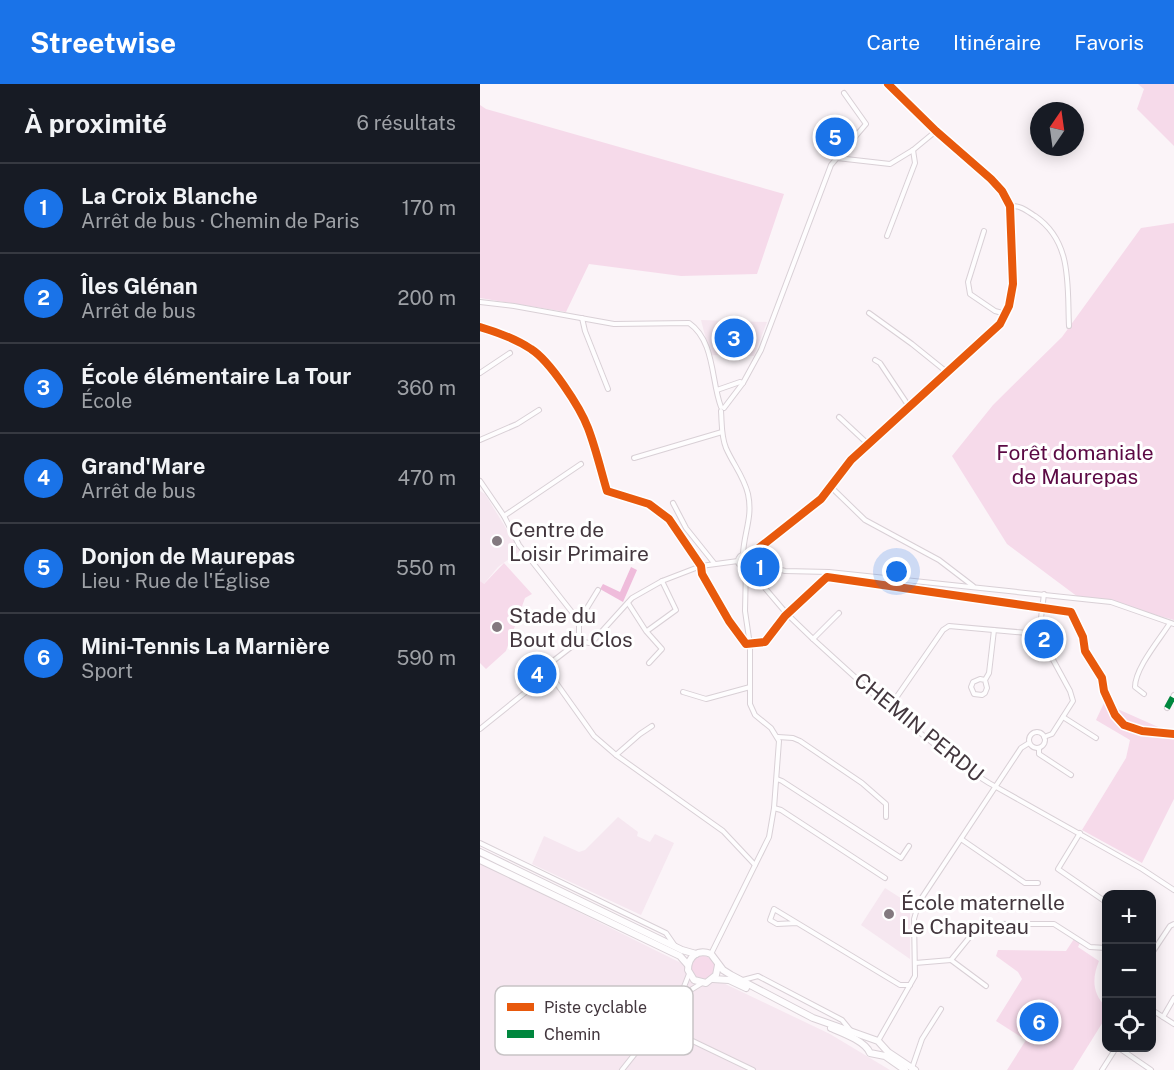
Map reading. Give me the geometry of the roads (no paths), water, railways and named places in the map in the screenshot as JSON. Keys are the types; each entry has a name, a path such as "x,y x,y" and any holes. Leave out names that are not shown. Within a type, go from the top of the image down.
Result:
{"street":[{"path":"743,554 750,555 821,499 832,488 851,460 1000,324 1012,295 1010,206 1002,191 888,84"},
{"path":"722,409 743,383 761,350 806,225 831,165 866,124 844,93"},
{"path":"837,158 890,164 913,150 936,131"},
{"path":"887,236 915,163 913,150"},
{"path":"1010,206 1018,205 1040,220 1062,248 1066,265 1069,326"},
{"path":"984,231 968,282 970,294 995,311 1006,314"},
{"path":"480,302 614,324 689,323 698,329 704,342 722,409 722,432 726,448 741,474 748,494 751,516 743,554 738,561 715,563 679,573 632,598 593,641 589,643 579,641 544,668 542,679 480,729"},
{"path":"869,313 948,373"},
{"path":"582,318 608,389"},
{"path":"480,373 510,353"},
{"path":"875,360 880,363 910,408"},
{"path":"717,390 743,383"},
{"path":"480,440 517,424 539,410"},
{"path":"839,417 868,445"},
{"path":"634,458 722,432"},
{"path":"504,516 581,464"},
{"path":"480,481 504,516 519,545 579,621"},
{"path":"832,488 866,520 939,560 974,587"},
{"path":"673,503 686,528 715,563"},
{"path":"738,561 740,566 750,567 752,562 750,555"},
{"path":"752,562 785,571 829,572 1111,602 1172,623 1154,646 1136,679 1135,687 1144,694"},
{"path":"711,954 771,831 777,779 778,737 755,715 750,704 750,645 745,611 746,568"},
{"name":"CHEMIN PERDU","path":"745,577 752,577 759,581 787,614 813,639 889,708 959,764 1174,890"},
{"path":"646,631 676,610 662,581"},
{"path":"579,641 579,621 598,590"},
{"path":"1044,594 1040,634 1072,696 1072,701 1052,734 1044,737"},
{"path":"628,603 646,631 662,649 649,663"},
{"path":"813,639 839,613"},
{"path":"889,708 943,630 950,626 1040,634"},
{"path":"985,680 980,679 973,682 971,687 974,694 978,696 986,693 985,680 994,630"},
{"path":"542,679 556,684 594,736 615,755 714,824 755,865"},
{"path":"683,692 706,699 750,687"},
{"path":"1167,708 1174,695"},
{"path":"1063,717 1096,738"},
{"path":"615,755 652,726"},
{"path":"1029,743 1029,738 1034,733 1039,732 1044,737"},
{"path":"778,737 800,741 862,783 886,804 886,817"},
{"path":"1044,737 1039,754 1071,775"},
{"path":"878,1054 878,1043 915,976 914,919 919,902 1021,748 1029,743"},
{"path":"1029,743 1032,747 1039,748"},
{"path":"777,779 901,858 909,846"},
{"path":"774,808 781,810 885,878"},
{"path":"1080,833 1058,869 1102,899"},
{"path":"961,839 1025,883 1038,883"},
{"path":"480,843 666,933 675,946"},
{"path":"480,852 675,946 696,954 706,952 711,954 723,970 742,981 813,1018 878,1043 910,1069"},
{"path":"480,860 680,956 688,965 689,974 684,986"},
{"path":"797,922 777,924 770,920 770,916 774,909 797,922 900,985 910,985"},
{"path":"951,960 977,928 985,924 1054,924 1090,947 1102,948"},
{"path":"1156,947 1170,926 1174,924"},
{"path":"688,965 696,954"},
{"path":"915,963 951,960 986,987"},
{"path":"713,979 718,965"},
{"path":"689,974 694,980 702,983"},
{"path":"742,981 758,976 842,1020 851,1031"},
{"path":"693,989 713,979 721,978 735,982 820,1025 842,1032 868,1048 870,1053 878,1054 910,1069"},
{"path":"1163,1017 1174,998"},
{"path":"910,1069 922,1039 940,1010"},
{"path":"1156,1013 1174,1024"},
{"path":"693,1041 753,1070"},
{"path":"868,1048 869,1043 878,1043"},
{"path":"1102,1070 1114,1052"},
{"path":"1124,1052 1149,1070"},
{"path":"617,1070 623,1068 633,1055"}],"place":[{"name":"Donjon de Maurepas","path":"835,137"},
{"name":"École élémentaire La Tour","path":"734,338"},
{"name":"Centre de Loisir Primaire","path":"497,541"},
{"name":"La Croix Blanche","path":"760,567"},
{"name":"Stade du Bout du Clos","path":"497,627"},
{"name":"Îles Glénan","path":"1044,639"},
{"name":"Grand'Mare","path":"537,674"},
{"name":"École maternelle Le Chapiteau","path":"889,914"},
{"name":"Mini-Tennis La Marnière","path":"1039,1022"}],"park label":[{"name":"Forêt domaniale de Maurepas","path":"1075,464"}]}
